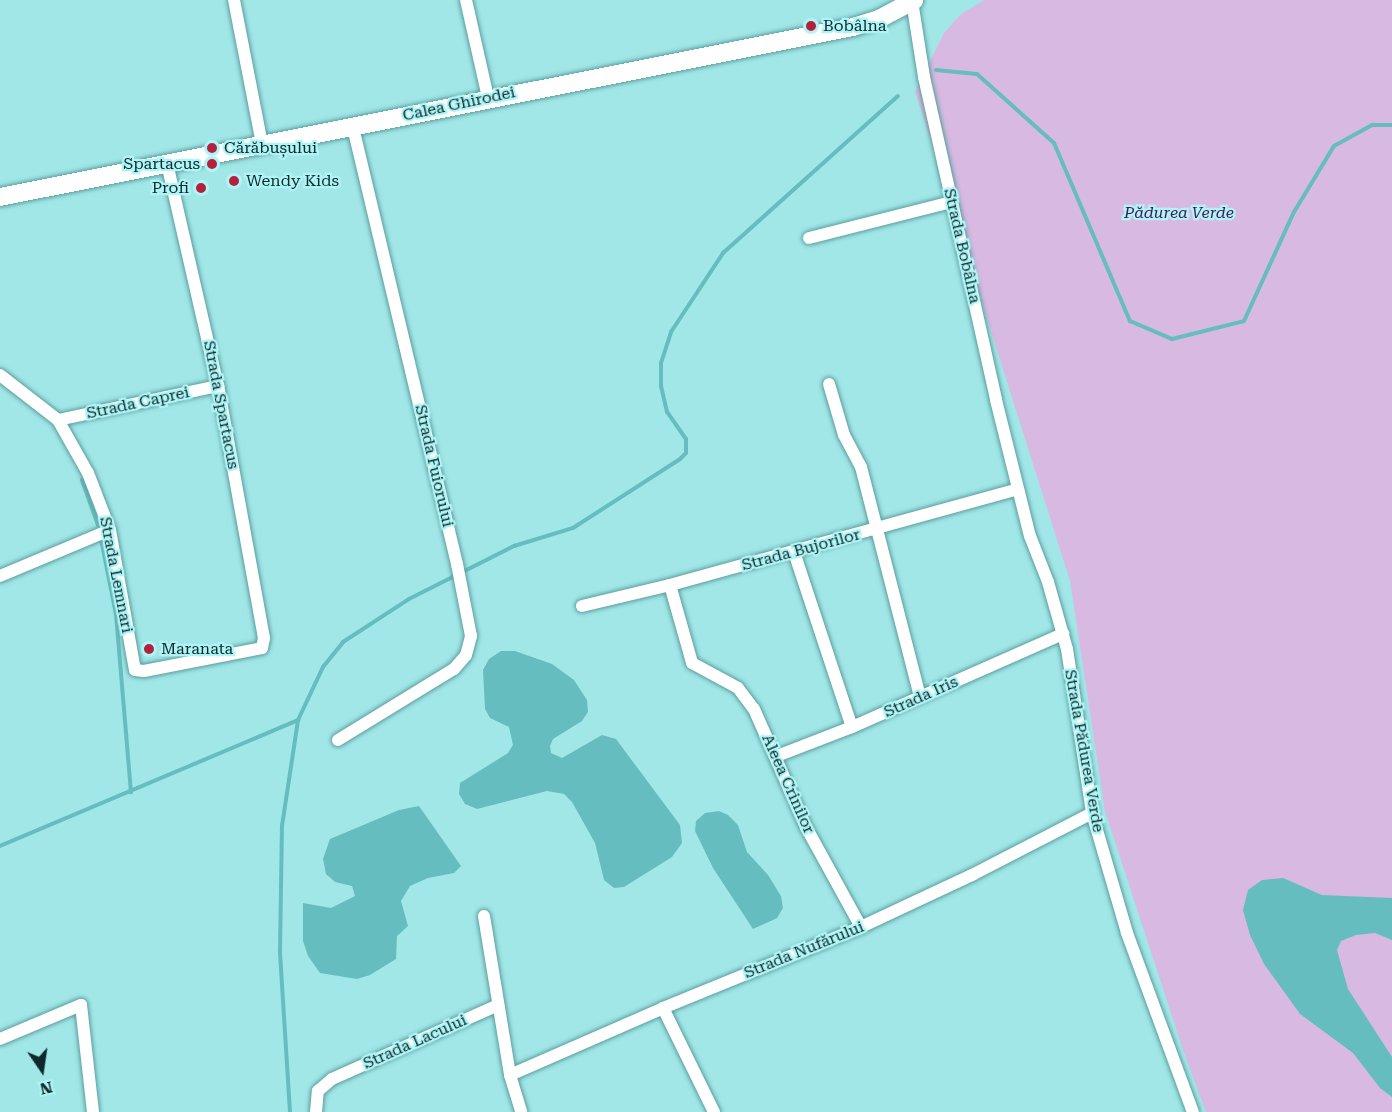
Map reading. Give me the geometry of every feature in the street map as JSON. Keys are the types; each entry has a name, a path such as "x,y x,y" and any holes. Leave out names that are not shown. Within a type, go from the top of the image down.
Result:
{"street":[{"path":"234,0 262,144"},
{"path":"466,0 488,98"},
{"name":"Calea Ghirodei","path":"0,197 853,27 894,6 913,1"},
{"name":"Strada Bobâlna","path":"913,1 924,76 951,202 1018,489"},
{"name":"Strada Fuiorului","path":"338,740 362,728 462,662 468,651 471,636 457,564 353,126"},
{"name":"Strada Spartacus","path":"135,669 144,671 262,648 264,638 218,386 167,163"},
{"path":"809,238 951,202"},
{"name":"Strada Lemnari","path":"0,375 58,420 88,473 110,530 135,669"},
{"path":"829,384 844,435 861,467 920,697"},
{"name":"Strada Caprei","path":"58,420 218,386"},
{"name":"Strada Bujorilor","path":"582,606 877,530 1018,489"},
{"name":"Strada Pădurea Verde","path":"1018,489 1030,537 1048,582 1063,634 1092,813 1127,933 1193,1112"},
{"path":"0,576 110,530"},
{"path":"794,552 852,727"},
{"name":"Aleea Crinilor","path":"670,585 692,663 741,691 754,709 777,756 806,826 861,927"},
{"name":"Strada Iris","path":"777,756 852,727 1063,634"},
{"name":"Strada Nufărului","path":"510,1075 663,1008 861,927 972,875 1092,813"},
{"path":"484,916 510,1075 521,1112"},
{"path":"0,1039 81,1005 93,1112"},
{"name":"Strada Lacului","path":"316,1112 318,1091 332,1079 498,1005"},
{"path":"663,1008 714,1112"}],"green space":[{"name":"Pădurea Verde","path":"984,0 1392,0 1392,1112 1206,1112 1182,1047 1105,811 1070,581 915,91 944,33 961,14"}],"water":[{"path":"501,651 515,651 552,664 574,680 587,700 588,712 582,721 553,739 550,746 551,753 562,758 602,735 616,739 680,825 682,843 672,857 624,887 614,888 604,880 595,843 572,802 564,794 547,791 477,809 465,804 459,794 460,783 508,753 513,745 509,727 490,718 485,709 483,670 489,659"},
{"path":"419,806 461,866 454,873 428,878 410,886 401,901 408,926 397,936 396,959 370,975 357,979 320,973 308,956 303,941 303,903 331,908 355,896 352,886 335,882 326,874 323,859 330,839 399,810"},
{"path":"719,811 728,815 738,825 747,852 768,875 781,896 783,908 777,918 753,929 713,868 695,831 696,821 705,813"},
{"path":"1283,878 1322,895 1392,898 1392,940 1375,933 1356,935 1341,941 1337,950 1348,989 1392,1057 1392,1097 1380,1088 1353,1053 1300,1014 1264,964 1250,935 1243,910 1248,890 1262,880"}],"waterway":[{"path":"936,70 977,74 1054,143 1130,321 1172,339 1244,321 1294,212 1334,146 1372,125 1392,125"},
{"path":"290,1112 280,951 282,826 298,720 323,667 343,642 409,599 514,546 573,528 680,459 686,453 686,439 667,412 661,387 661,363 671,332 723,253 898,96"},
{"path":"82,480 98,525"},
{"path":"101,539 116,614 131,792"},
{"path":"0,846 298,720"}],"place":[{"name":"Bobâlna","path":"811,26"},
{"name":"Cărăbușului","path":"212,148"},
{"name":"Spartacus","path":"212,164"},
{"name":"Wendy Kids","path":"234,181"},
{"name":"Profi","path":"201,188"},
{"name":"Maranata","path":"149,649"}]}
